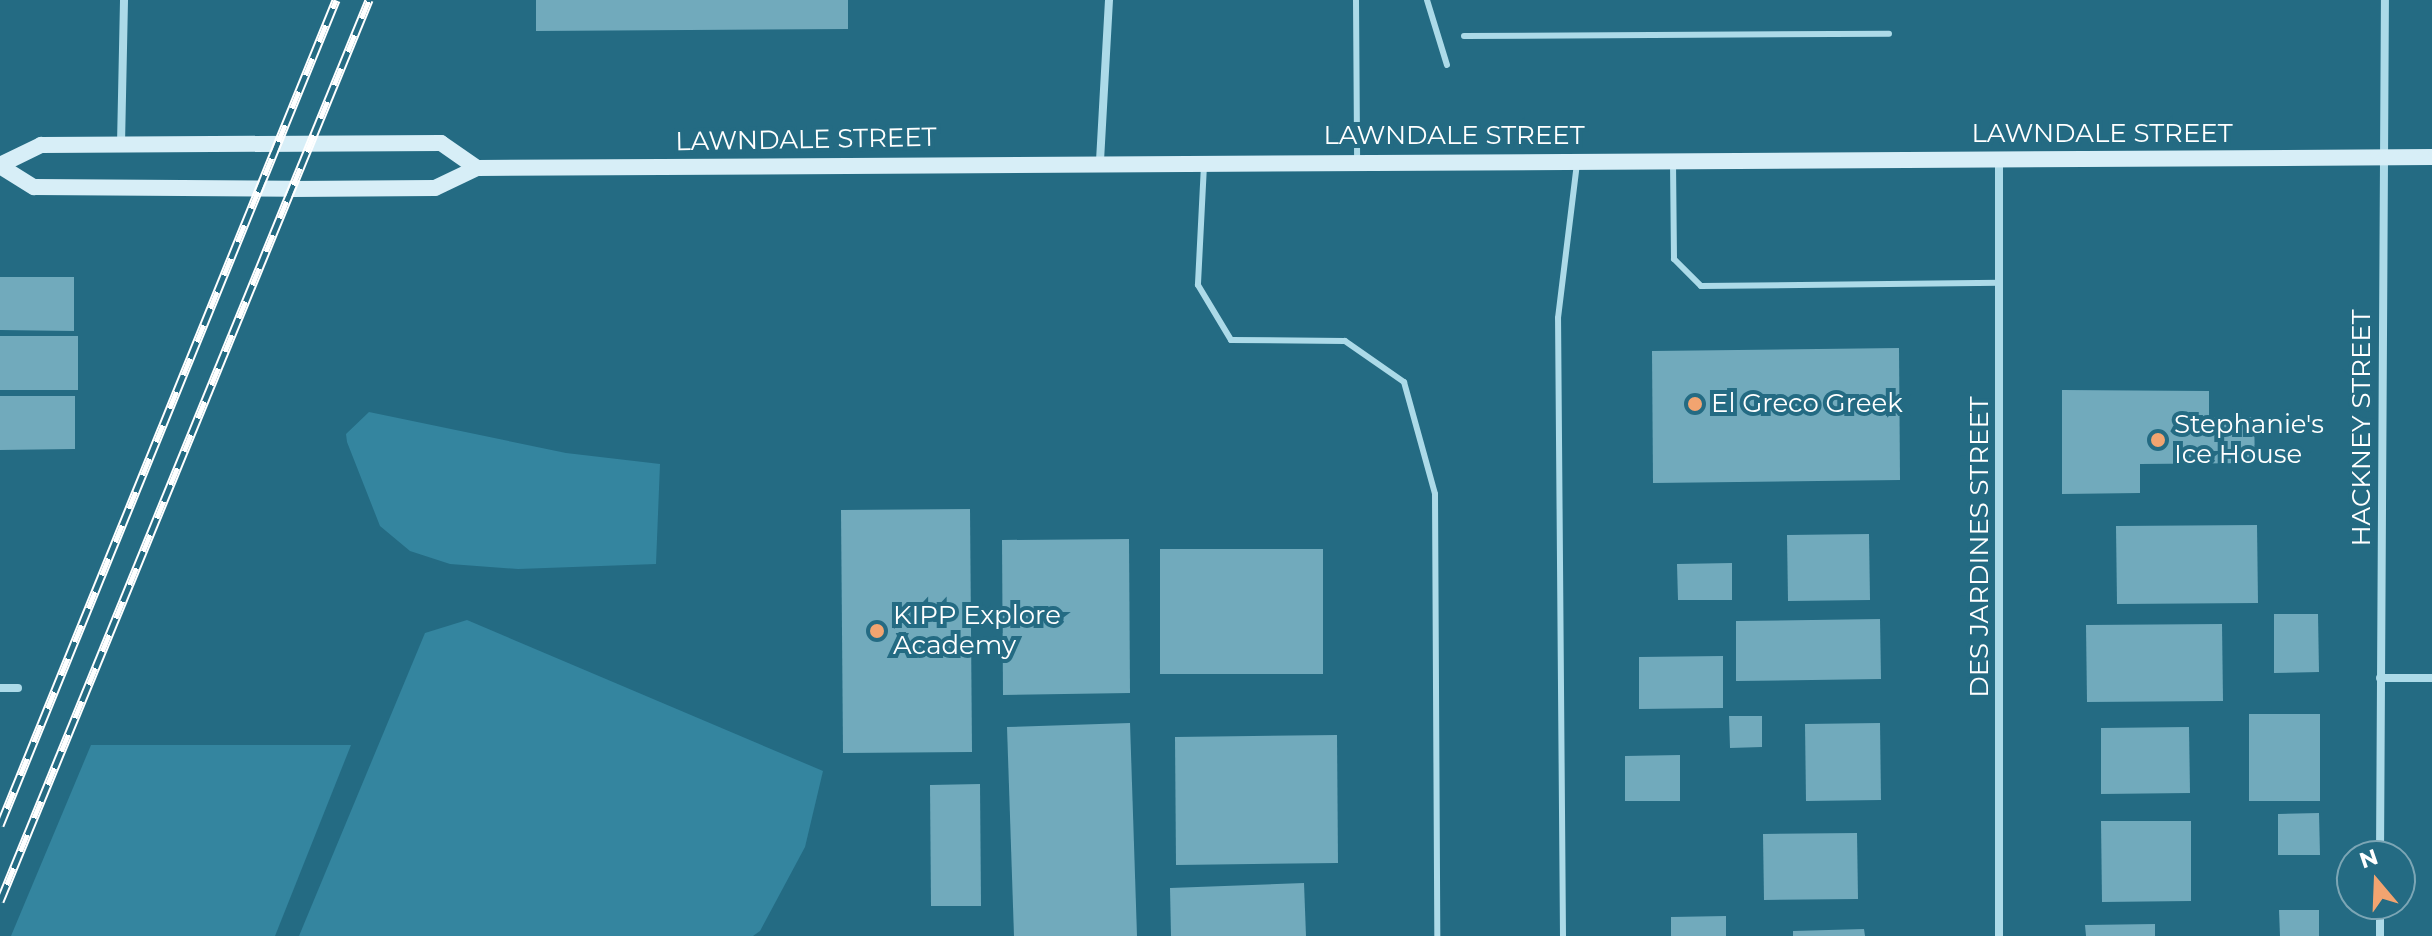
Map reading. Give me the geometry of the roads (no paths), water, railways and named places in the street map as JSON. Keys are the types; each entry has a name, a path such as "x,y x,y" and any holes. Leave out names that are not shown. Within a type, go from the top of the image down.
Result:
{"main road":[{"name":"LAWNDALE STREET","path":"0,165 41,145 441,143 477,168"},
{"name":"LAWNDALE STREET","path":"0,165 34,187 292,189 435,188 477,168 1204,160 2432,157"}],"street":[{"path":"121,144 124,0"},
{"path":"1100,161 1109,0"},
{"name":"HACKNEY STREET","path":"2380,840 2385,0"},
{"name":"DES JARDINES STREET","path":"1999,159 1999,936"},
{"path":"2380,678 2432,678"},
{"path":"0,688 18,688"}],"lane":[{"path":"1356,0 1357,160"},
{"path":"1427,0 1447,65"},
{"path":"1464,36 1889,34"},
{"path":"1673,159 1674,259 1701,286 2000,283"},
{"path":"1204,160 1198,285 1231,340 1345,341 1404,382 1435,494 1437,936"},
{"path":"1563,936 1558,318 1578,160"}],"railway":[{"path":"0,825 336,0"},
{"path":"0,901 369,0"}],"place":[{"name":"El Greco Greek","path":"1695,404"},
{"name":"Stephanie's Ice House","path":"2158,440"},
{"name":"KIPP Explore Academy","path":"877,631"}]}
